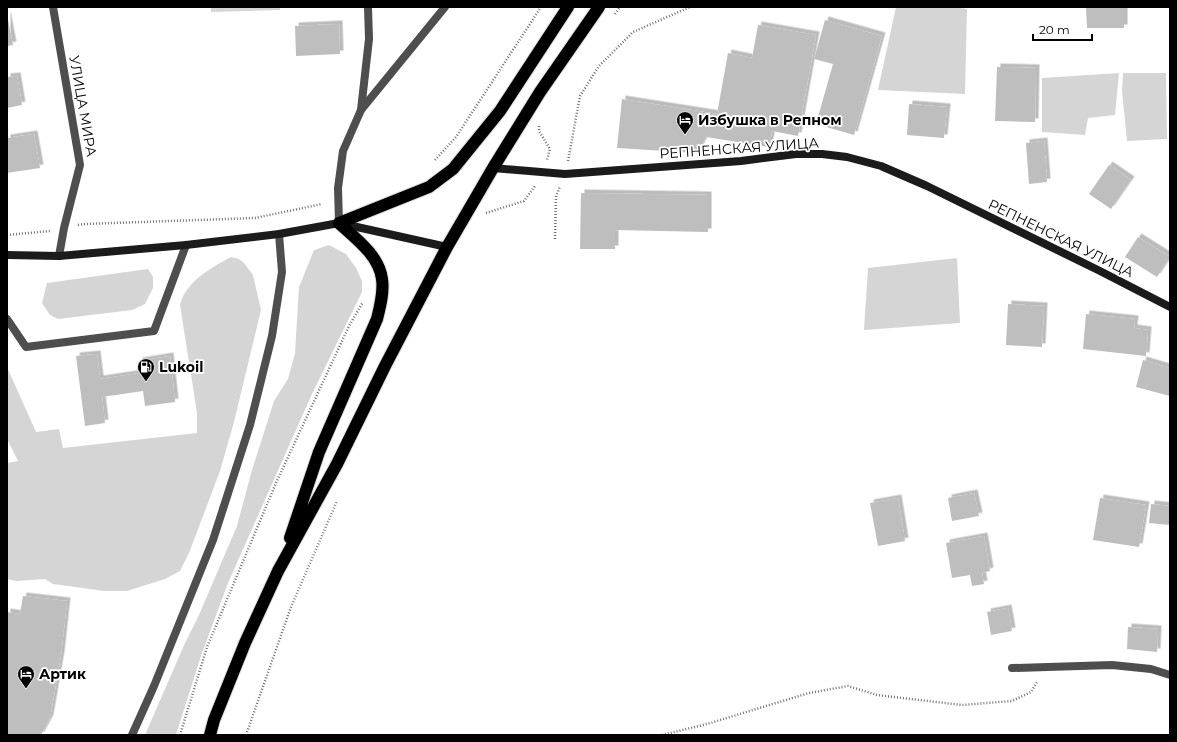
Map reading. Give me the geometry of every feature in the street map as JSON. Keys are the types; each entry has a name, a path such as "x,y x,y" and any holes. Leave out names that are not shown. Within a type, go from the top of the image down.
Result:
{"highway":[{"path":"278,571 320,452 378,319 382,298 383,280 379,268 370,253 339,223 429,187 453,169 500,111 568,7"},
{"path":"210,735 214,720 245,643 278,571 337,464 385,366 447,247 493,168 540,92 599,7"}],"street":[{"name":"УЛИЦА МИРА","path":"53,7 80,165 64,228 59,256"},
{"path":"361,110 369,39 368,7"},
{"path":"339,223 338,188 343,151 361,110 445,7"},
{"name":"РЕПНЕНСКАЯ УЛИЦА","path":"493,168 565,174 741,161 796,154 822,154 847,157 881,166 927,186 1170,307"},
{"path":"7,255 59,256 186,245 278,234 339,223 447,247"},
{"path":"132,735 154,686 213,540 250,425 272,336 282,272 278,234"},
{"path":"7,319 26,347 154,331 186,245"},
{"path":"1012,668 1112,665 1152,669 1170,675"}],"path":[{"path":"432,163 456,137 541,7"},
{"path":"611,19 620,7"},
{"path":"555,239 556,197 565,174 580,96 599,66 633,32 690,7"},
{"path":"480,217 485,213 524,201 544,172 550,149 540,131 538,121"},
{"path":"7,235 50,231 85,224 255,218 322,204"},
{"path":"180,735 207,647 235,578 276,483 349,326 366,297"},
{"path":"246,735 291,607 338,498"},
{"path":"662,735 707,724 809,693 848,686 877,695 962,705 1012,701 1031,692 1038,679 1048,667"}],"shaded area":[{"path":"211,7 280,7 280,10 211,12"},
{"path":"896,7 951,7 967,9 965,94 878,90"},
{"path":"1119,73 1115,115 1088,118 1085,135 1042,132 1042,78"},
{"path":"1123,73 1166,73 1167,139 1127,141 1122,91"},
{"path":"329,245 346,254 356,268 362,281 362,292 312,394 228,583 201,656 176,735 145,735 237,526 252,470 274,401 288,379 295,353 299,287 314,250"},
{"path":"231,257 239,259 244,263 253,275 261,310 234,422 220,471 189,553 180,571 165,579 127,591 104,591 53,584 45,579 16,581 7,579 7,463 18,461 7,439 7,367 36,432 59,429 63,448 197,433 197,413 180,305 183,296 200,276"},
{"path":"957,258 960,323 864,330 868,268"},
{"path":"148,269 153,277 153,288 145,304 132,310 58,319 50,315 42,303 47,283"}],"building":[{"path":"1086,7 1124,7 1124,28 1087,28"},
{"path":"7,14 13,45 7,46"},
{"path":"825,20 882,36 854,135 816,124 833,64 814,59"},
{"path":"339,24 340,54 296,56 295,26"},
{"path":"758,25 816,35 798,136 772,131 769,147 706,137 697,153 617,148 622,99 717,114 728,53 752,58"},
{"path":"997,67 1036,68 1035,122 995,121"},
{"path":"17,76 22,105 7,108 7,77"},
{"path":"909,104 947,107 944,138 907,135"},
{"path":"34,134 40,168 7,173 7,138"},
{"path":"1044,141 1047,182 1029,184 1026,143"},
{"path":"1109,165 1131,180 1111,209 1089,194"},
{"path":"581,193 708,195 708,232 615,230 615,249 580,249"},
{"path":"1138,237 1170,257 1157,277 1125,257"},
{"path":"1008,304 1044,306 1042,347 1006,345"},
{"path":"1086,314 1135,319 1134,328 1148,330 1146,356 1083,349"},
{"path":"97,354 100,379 140,373 139,361 170,356 175,402 145,406 143,391 102,397 105,423 85,426 76,356"},
{"path":"1143,360 1170,368 1170,396 1136,387"},
{"path":"974,493 979,516 952,521 948,498"},
{"path":"898,498 905,541 878,546 870,503"},
{"path":"1100,498 1146,505 1139,547 1093,540"},
{"path":"1151,504 1170,506 1170,525 1149,523"},
{"path":"984,536 990,571 982,573 984,584 972,586 970,575 952,578 946,543"},
{"path":"23,596 67,601 61,655 50,718 41,735 7,735 7,612 20,614"},
{"path":"1008,608 1012,631 991,635 987,612"},
{"path":"1128,627 1158,629 1157,652 1127,649"}],"place":[{"name":"Избушка в Репном","path":"685,135"},
{"name":"Lukoil","path":"146,382"},
{"name":"Артик","path":"26,689"}]}
